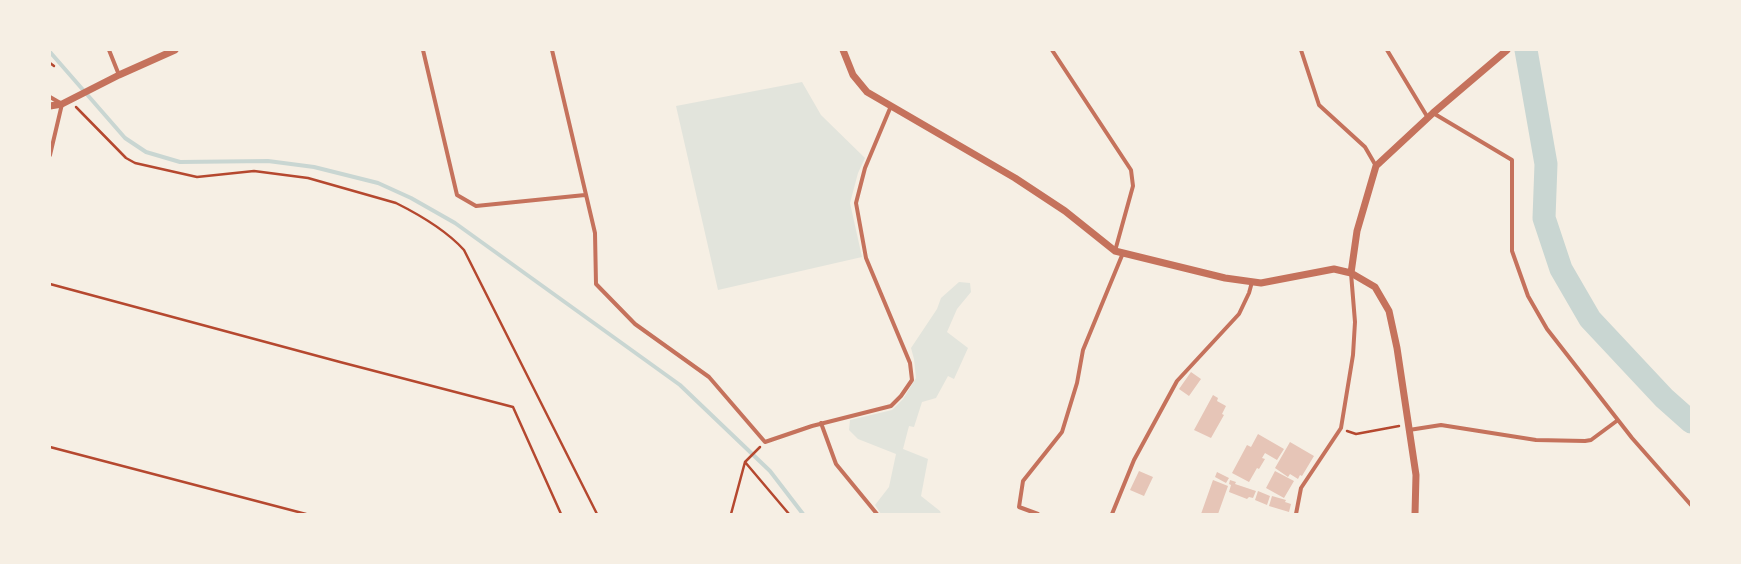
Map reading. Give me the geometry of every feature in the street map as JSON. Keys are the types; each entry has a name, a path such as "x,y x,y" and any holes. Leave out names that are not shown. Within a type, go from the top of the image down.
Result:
{"street":[{"path":"109,50 118,75"},
{"path":"50,106 70,101 118,75 175,50"},
{"path":"423,50 458,195 476,206 585,195"},
{"path":"552,50 595,233 596,284 635,324 709,377 765,442 821,423 890,406 902,396 912,380 910,363 866,258 856,203 865,168 891,106"},
{"path":"843,50 853,75 867,92 1015,178 1065,211 1115,251 1225,278 1261,283 1334,269 1351,273 1375,287 1390,311 1397,348 1416,475 1415,514"},
{"path":"1052,50 1130,170 1133,186 1115,251"},
{"path":"1301,50 1319,105 1365,147 1376,166"},
{"path":"1387,50 1431,115 1512,160 1512,251 1528,296 1546,329 1618,420 1691,505"},
{"path":"1296,514 1301,488 1341,428 1353,348 1355,322 1351,273 1357,231 1376,166 1431,115 1505,51"},
{"path":"50,97 62,104"},
{"path":"50,155 62,104"},
{"path":"1038,514 1019,506 1023,481 1062,432 1077,383 1083,350 1124,253"},
{"path":"1112,514 1134,460 1176,381 1239,314 1250,293 1252,282"},
{"path":"1408,427 1441,424 1536,440 1585,441 1591,440 1618,420"},
{"path":"821,423 836,464 877,514"}],"path":[{"path":"50,63 54,66"},
{"path":"70,101 126,158 135,163 197,176 254,171 308,178 396,203 457,242 464,250 597,514"},
{"path":"50,284 513,407 561,514"},
{"path":"1341,428 1356,434 1408,427"},
{"path":"731,514 745,462 765,442"},
{"path":"50,447 306,514"},
{"path":"745,462 789,514"}],"shaded area":[{"path":"802,82 821,115 865,158 858,173 850,203 862,257 718,290 676,106"},
{"path":"959,282 970,283 971,292 957,309 947,332 968,348 954,379 948,376 936,398 922,402 914,427 909,426 903,449 928,459 921,496 940,511 941,514 881,514 875,505 889,487 896,454 858,439 849,430 850,420 892,410 903,399 916,378 911,348 937,309 941,298"}],"building":[{"path":"1191,372 1201,379 1189,396 1179,389"},
{"path":"1213,395 1218,398 1217,401 1226,406 1222,414 1224,415 1211,438 1194,430"},
{"path":"1258,434 1284,449 1277,460 1265,453 1262,458 1265,459 1259,469 1257,468 1249,482 1232,473 1247,445 1251,447"},
{"path":"1290,442 1314,456 1302,476 1300,475 1298,479 1290,474 1288,477 1275,468"},
{"path":"1139,471 1153,477 1144,496 1130,490"},
{"path":"1275,471 1294,481 1284,498 1266,488"},
{"path":"1217,472 1229,478 1226,483 1215,477"},
{"path":"1213,480 1228,486 1218,514 1201,514"},
{"path":"1230,480 1236,482 1235,484 1256,491 1253,498 1249,497 1247,499 1229,492 1231,485 1229,484"},
{"path":"1258,491 1270,496 1267,505 1255,500"},
{"path":"1272,496 1286,500 1285,502 1291,504 1289,512 1269,506"}],"waterway":[{"path":"1526,50 1546,164 1544,218 1561,269 1590,319 1664,398 1691,422"},
{"path":"50,52 125,138 146,152 180,162 268,161 314,167 378,183 411,198 455,223 680,385 770,471 803,514"}]}
